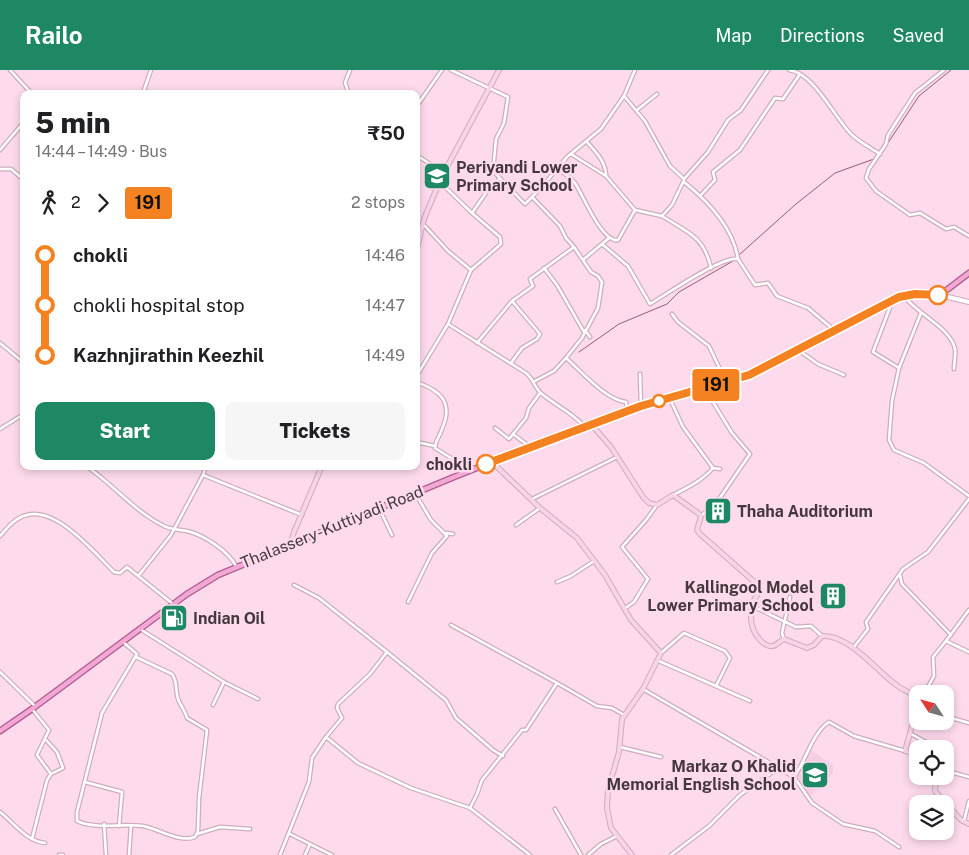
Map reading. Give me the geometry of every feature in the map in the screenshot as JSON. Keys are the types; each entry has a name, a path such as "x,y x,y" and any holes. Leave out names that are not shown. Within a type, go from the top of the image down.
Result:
{"main road":[{"path":"420,236 423,224 444,173 499,70"},
{"path":"940,295 969,273"},
{"name":"Thalassery-Kuttiyadi Road","path":"0,731 204,582 236,566 290,546 378,508 590,423 641,406 749,375 796,349 904,296 915,294 940,295"},
{"path":"590,423 611,447 643,498 649,503 657,505 673,495 701,516 697,530 700,534 759,586 760,589 752,606 751,626 760,640 775,647 784,639 807,648 814,645 822,636 829,636 853,648 896,685 909,693"},
{"path":"492,462 540,508 576,538 594,561 624,609 642,633 661,653 659,661 643,688 624,715 621,724 620,747 608,790 607,808 611,828 632,855"},
{"path":"290,546 321,470"},
{"path":"909,752 906,751 912,730"},
{"path":"935,785 935,792 969,824"}],"street":[{"path":"10,70 28,90"},
{"path":"144,90 151,70"},
{"path":"347,90 345,84 350,70"},
{"path":"420,101 442,70"},
{"path":"450,70 508,97 504,123 496,139 493,171 524,204 571,154 601,129 624,96 635,70"},
{"path":"662,216 672,205 684,180 708,152 728,120 741,110 768,70"},
{"path":"789,70 800,74 828,104 851,134 880,155"},
{"path":"944,70 915,93 888,135 880,155 866,178 876,190 910,215 920,213 946,228 954,227 969,236"},
{"path":"700,196 715,180 713,172 740,150 776,98 783,99 800,74"},
{"path":"637,110 657,94"},
{"path":"624,96 637,110 670,166 700,196 731,235 738,259 755,285 768,284 777,296 808,308 836,331"},
{"path":"0,150 20,127"},
{"path":"587,142 598,154 605,167 606,176"},
{"path":"571,154 606,176 635,210 662,216 685,228 698,240 708,255 711,268"},
{"path":"420,158 444,173"},
{"path":"0,169 11,169 20,177"},
{"path":"556,169 575,183 595,220 610,238 618,240 635,210"},
{"path":"472,212 488,190 495,190 495,184 500,178"},
{"path":"420,370 448,324 471,270 501,244 500,237 440,182"},
{"path":"532,197 560,226 566,238 584,259 591,272 598,276 602,282 598,308 566,358 554,371 535,381"},
{"path":"423,224 448,251 471,270"},
{"path":"584,259 610,238"},
{"path":"602,244 628,266 650,304 711,268 733,258 738,259"},
{"path":"477,343 512,301 531,289 533,286 530,279 574,247"},
{"path":"544,268 557,285 584,331 590,337"},
{"path":"940,295 969,302"},
{"path":"904,296 912,306 943,329 955,348 954,369"},
{"path":"510,363 522,348 537,339 540,334 512,301"},
{"path":"892,301 873,352 899,368"},
{"path":"853,648 868,629 866,622 903,569 928,552 969,498 924,463 894,450 889,440 890,421 899,368 921,313"},
{"path":"672,314 678,322 709,346 726,382"},
{"path":"448,324 535,381 540,393 571,414 584,426"},
{"path":"0,343 20,360"},
{"path":"796,349 818,364 844,374"},
{"path":"566,358 617,401 626,402 627,411"},
{"path":"640,374 641,406"},
{"path":"420,383 435,389 445,402 444,426 435,446"},
{"path":"701,516 717,502 750,454 732,433 705,388"},
{"path":"495,428 509,439 526,418 532,404 540,393"},
{"path":"670,399 683,427 713,468 720,469"},
{"path":"0,429 20,416"},
{"path":"513,434 528,443 531,448"},
{"path":"420,443 435,446 471,470"},
{"path":"532,499 563,481 617,457"},
{"path":"673,495 691,482 703,478 713,468"},
{"path":"91,470 145,516 168,529 175,528 190,531 200,536 232,558 236,566"},
{"path":"138,575 175,528 205,470"},
{"path":"203,475 302,515"},
{"path":"415,493 436,526 446,533 453,534"},
{"path":"624,609 634,602 648,579 622,546 657,505"},
{"path":"378,508 392,535"},
{"path":"516,525 540,508"},
{"path":"0,536 11,524 26,515 44,515 58,522 78,537 114,572 120,573 127,567 173,604"},
{"path":"408,602 432,553 442,542 446,533"},
{"path":"557,582 571,576 594,561"},
{"path":"900,574 902,584 952,635"},
{"path":"294,585 318,598 446,700 456,718 493,750 503,756"},
{"path":"784,639 782,633 790,597"},
{"path":"752,606 784,622 802,628 811,626 822,636"},
{"path":"929,685 934,676 933,657 952,635 969,610"},
{"path":"451,625 597,706 612,708 624,715"},
{"path":"140,629 224,682 258,699"},
{"path":"661,653 684,633 709,642 734,659"},
{"path":"946,641 969,652"},
{"path":"123,642 136,653 136,657 102,713 77,812 77,821 149,827 183,838 196,837 220,826 250,829"},
{"path":"280,855 290,834 309,782 310,763 326,737 342,718 337,708 338,704 370,674 387,652"},
{"path":"716,686 728,662 729,655 727,653"},
{"path":"136,657 172,674 175,678 178,700 184,706 188,718 206,730 196,837"},
{"path":"659,661 750,701"},
{"path":"0,672 34,708 47,725 49,730 46,740 37,755 51,774"},
{"path":"213,705 224,682"},
{"path":"470,808 478,794 482,780 503,756 520,732 526,730 557,683"},
{"path":"643,688 777,769 794,777 812,803 828,815 843,824 875,831 899,847"},
{"path":"954,719 969,723"},
{"path":"794,777 819,731 829,722 854,736 906,751"},
{"path":"911,734 923,740"},
{"path":"326,737 358,763 418,791 470,808 530,855"},
{"path":"32,838 44,787 51,774 62,771 63,767 56,752 46,740"},
{"path":"620,747 661,757"},
{"path":"671,855 709,826 740,795 777,769"},
{"path":"954,773 969,777"},
{"path":"84,782 122,792 119,826"},
{"path":"964,821 969,801"},
{"path":"555,809 581,855"},
{"path":"0,812 12,824 32,838 46,843"},
{"path":"104,824 106,855"},
{"path":"129,855 131,826"},
{"path":"290,834 332,855"},
{"path":"588,855 601,844 617,836"},
{"path":"305,855 310,844"}],"shaded area":[{"name":"Markaz O Khalid Memorial English School","path":"811,750 833,766 833,773 809,797 797,776"}],"waterway":[{"path":"878,158 919,96 951,70"},
{"path":"739,255 796,204 835,173 874,159"},
{"path":"579,352 619,324 667,304 679,292 733,261"}],"bus line":[{"name":"191","path":"486,464 531,448 590,423 641,406 749,375 899,297 915,294 938,295"}],"place":[{"name":"Periyandi Lower Primary School","path":"437,176"},
{"name":"chokli","path":"486,464"},
{"name":"Thaha Auditorium","path":"718,511"},
{"name":"Kallingool Model Lower Primary School","path":"833,596"},
{"name":"Indian Oil","path":"174,618"},
{"name":"Markaz O Khalid Memorial English School","path":"815,775"}]}
